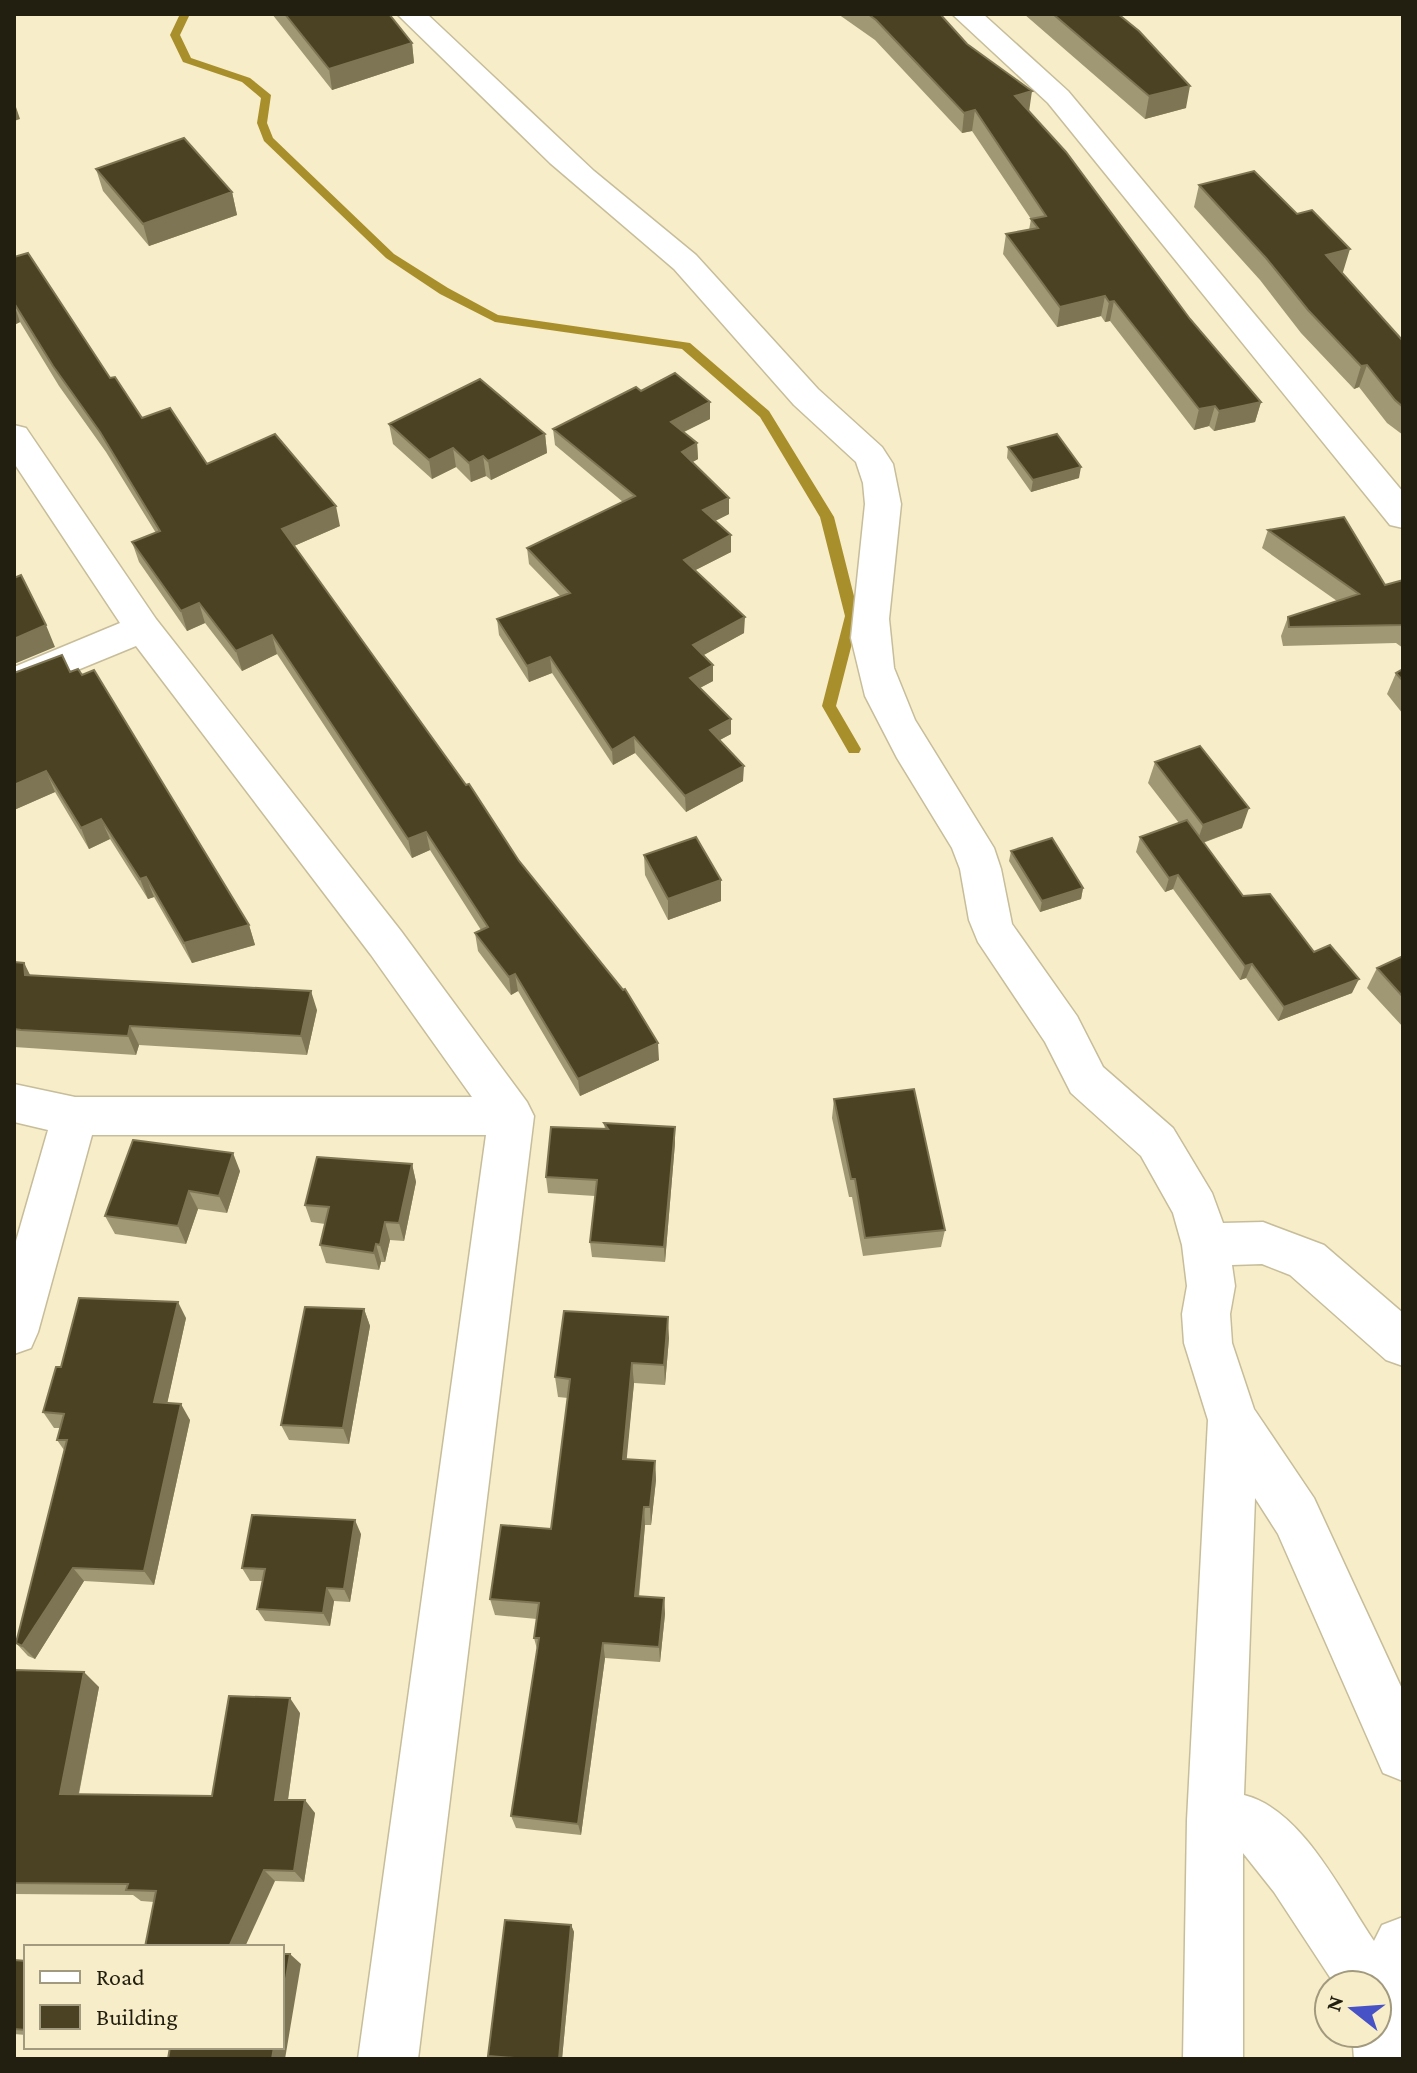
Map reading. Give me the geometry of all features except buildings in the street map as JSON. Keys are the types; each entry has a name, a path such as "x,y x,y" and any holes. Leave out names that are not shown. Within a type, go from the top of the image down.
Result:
{"street":[{"path":"411,14 583,177 685,261 808,399 861,445 876,465 881,494 880,552 870,637 881,690 916,758 975,851 987,884 987,913 993,930 1061,1029 1087,1080 1157,1142 1195,1208 1206,1245 1211,1286 1206,1314 1208,1343 1233,1420 1296,1516 1403,1753"},
{"path":"966,14 1004,45 1058,97 1403,516"},
{"path":"14,436 143,628 386,943 511,1116 388,2059"},
{"path":"14,682 143,628"},
{"path":"14,1103 75,1116 511,1116"},
{"path":"14,1332 75,1116"},
{"path":"1206,1245 1263,1243 1307,1260 1403,1344"},
{"path":"1213,2059 1215,1820 1233,1420"},
{"path":"1215,1820 1253,1825 1284,1856 1357,1969"},
{"path":"1391,1969 1403,1946"}],"waterway":[{"path":"185,14 175,35 187,60 246,80 267,97 262,123 268,139 390,256 444,291 495,318 686,346 765,414 827,517 852,616 829,706 854,749"}]}
